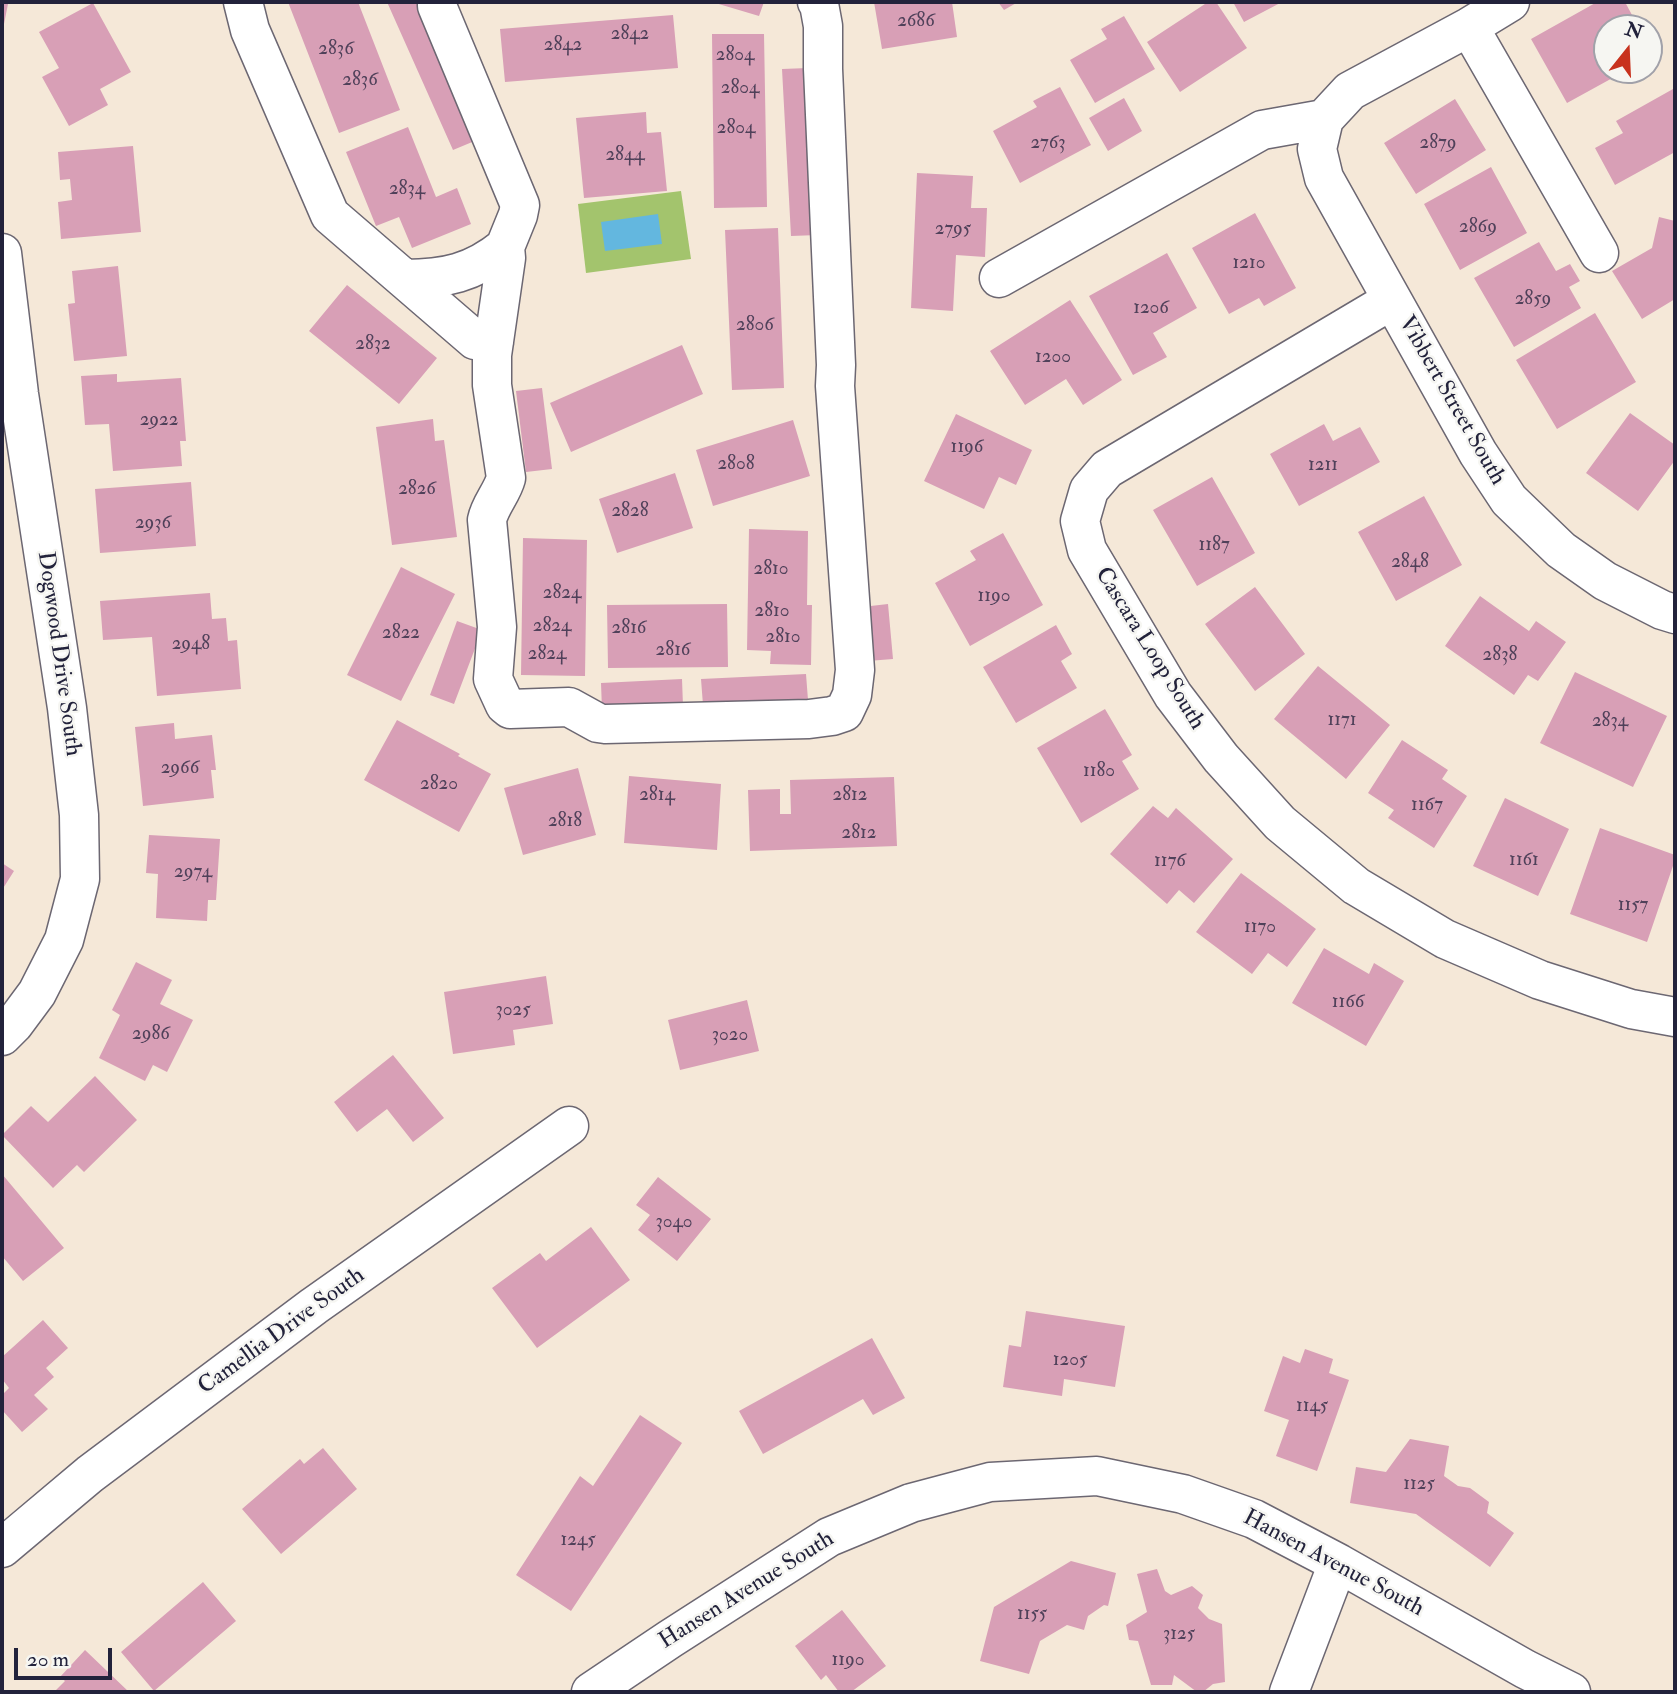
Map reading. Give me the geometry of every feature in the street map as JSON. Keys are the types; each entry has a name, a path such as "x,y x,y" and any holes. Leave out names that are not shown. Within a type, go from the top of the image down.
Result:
{"street":[{"path":"243,2 250,30 330,215 475,340 494,342"},
{"path":"437,2 520,205 505,247 506,258 494,342 492,385 506,478 486,520 497,627 492,679 505,705 510,709 569,708 605,724 809,719 845,712 852,695 855,670 835,386 823,26 818,3"},
{"path":"999,278 1262,130 1324,118 1350,91 1510,2"},
{"path":"1469,27 1599,253"},
{"name":"Vibbert Street South","path":"1324,118 1317,149 1324,178 1478,453 1509,500 1561,551 1605,581 1675,614"},
{"path":"405,279 426,279 470,270 505,247"},
{"name":"Dogwood Drive South","path":"2,253 10,395 67,708 79,815 80,880 64,940 37,993 2,1036"},
{"name":"Cascara Loop South","path":"1392,300 1107,469 1090,490 1080,521 1087,550 1173,695 1221,758 1280,823 1356,886 1445,939 1541,980 1631,1009 1675,1017"},
{"name":"Camellia Drive South","path":"2,1548 90,1474 314,1307 569,1126"},
{"name":"Hansen Avenue South","path":"591,1692 828,1537 911,1503 990,1482 1097,1476 1183,1494 1254,1519 1338,1563 1521,1681 1571,1692"},
{"path":"1289,1692 1338,1563"}],"green space":[{"path":"681,191 691,259 586,273 578,204"}],"water":[{"path":"658,214 662,244 605,251 601,222"}],"building":[{"path":"288,2 358,2 400,110 339,133"},
{"path":"387,2 416,2 477,140 453,150"},
{"path":"712,2 764,2 759,16"},
{"path":"874,2 952,2 957,37 882,49"},
{"path":"998,2 1018,2 1004,10"},
{"path":"1208,2 1216,2 1247,48 1180,92 1147,42"},
{"path":"1233,2 1282,2 1244,22"},
{"path":"1597,2 1625,2 1631,14 1593,14 1593,84 1602,84 1567,103 1531,39"},
{"path":"2,3 8,4 3,29 2,29"},
{"path":"93,3 131,72 100,89 108,105 69,126 42,77 59,68 39,32"},
{"path":"673,15 678,68 505,82 500,29"},
{"path":"1124,16 1155,69 1095,103 1070,60 1107,39 1101,29"},
{"path":"712,34 764,34 767,207 714,208"},
{"path":"808,68 818,235 791,236 782,69"},
{"path":"1060,87 1091,145 1020,183 993,131 1037,107 1033,101"},
{"path":"1673,89 1675,152 1615,185 1595,148 1623,133 1616,121"},
{"path":"1124,98 1142,131 1108,151 1089,118"},
{"path":"1455,99 1486,150 1416,194 1384,143"},
{"path":"646,112 647,133 661,132 667,191 584,198 576,118"},
{"path":"408,127 436,197 457,188 471,224 412,248 399,217 376,226 346,152"},
{"path":"133,146 141,232 61,239 58,202 72,200 70,179 60,180 58,152"},
{"path":"1491,167 1527,233 1460,270 1424,204"},
{"path":"917,173 973,176 971,208 987,208 985,257 956,255 953,311 911,308"},
{"path":"1255,213 1296,288 1264,306 1259,298 1229,314 1192,248"},
{"path":"1659,217 1675,221 1675,299 1642,319 1612,271 1652,248"},
{"path":"778,228 784,388 732,390 725,230"},
{"path":"1539,242 1556,271 1570,264 1580,281 1569,287 1581,308 1514,347 1474,278"},
{"path":"1167,253 1197,308 1153,333 1167,357 1133,375 1089,296"},
{"path":"118,266 127,356 74,361 68,304 75,303 72,271"},
{"path":"347,285 437,358 399,404 309,331"},
{"path":"1070,300 1122,380 1083,405 1066,379 1025,405 990,351"},
{"path":"1595,313 1636,382 1557,429 1516,360"},
{"path":"682,345 703,394 571,452 550,403"},
{"path":"117,374 117,382 181,378 186,441 180,441 182,466 113,471 109,424 85,425 81,376"},
{"path":"542,388 552,469 526,472 516,391"},
{"path":"1630,413 1675,445 1675,460 1638,511 1586,473"},
{"path":"956,414 1032,450 1016,485 999,477 984,509 924,481"},
{"path":"433,419 435,441 444,440 457,537 392,545 376,427"},
{"path":"793,420 810,476 713,506 696,450"},
{"path":"1324,424 1333,441 1360,427 1380,462 1299,506 1270,454"},
{"path":"675,473 693,528 617,553 599,499"},
{"path":"1212,477 1255,553 1197,586 1153,510"},
{"path":"191,482 196,546 100,553 95,489"},
{"path":"1424,496 1462,565 1396,601 1358,532"},
{"path":"749,529 808,531 807,605 812,605 811,665 770,664 771,651 747,650"},
{"path":"1003,533 1043,605 970,646 935,583 976,560 970,551"},
{"path":"523,538 587,540 585,676 521,675"},
{"path":"401,567 455,594 401,701 347,675"},
{"path":"1255,587 1305,654 1255,691 1205,624"},
{"path":"210,593 212,619 226,618 228,641 237,640 241,689 157,696 152,637 103,640 100,601"},
{"path":"1480,596 1529,631 1536,621 1566,642 1538,681 1528,675 1514,695 1445,646"},
{"path":"727,604 728,667 608,668 607,605"},
{"path":"888,604 893,659 868,661 862,607"},
{"path":"457,621 482,630 454,704 430,695"},
{"path":"1056,625 1072,654 1061,661 1077,688 1016,723 983,667"},
{"path":"1318,666 1390,725 1346,779 1274,719"},
{"path":"1575,672 1667,716 1633,787 1540,743"},
{"path":"806,674 808,700 703,705 701,679"},
{"path":"682,679 683,706 602,710 601,683"},
{"path":"1105,709 1132,755 1122,761 1139,789 1081,823 1037,748"},
{"path":"397,720 491,774 459,832 364,780"},
{"path":"174,723 175,739 212,735 216,770 211,770 214,798 143,806 135,727"},
{"path":"1402,740 1448,770 1442,779 1467,796 1434,848 1388,818 1394,810 1368,793"},
{"path":"578,768 596,835 523,855 504,788"},
{"path":"629,776 721,784 717,850 624,843"},
{"path":"894,777 897,846 750,851 748,790 780,789 780,814 791,814 790,780"},
{"path":"1505,798 1569,829 1538,896 1473,866"},
{"path":"1153,806 1168,818 1176,808 1233,859 1194,903 1179,890 1167,904 1110,854"},
{"path":"1600,828 1675,855 1647,942 1570,914"},
{"path":"149,835 220,839 216,900 208,900 207,921 156,918 158,874 146,873"},
{"path":"2,863 14,871 2,890"},
{"path":"1241,873 1316,929 1287,967 1268,953 1252,974 1196,932"},
{"path":"1324,948 1369,974 1374,963 1404,981 1366,1046 1292,1003"},
{"path":"136,962 172,980 160,1004 193,1020 167,1072 153,1065 145,1081 99,1058 120,1015 112,1010"},
{"path":"546,976 553,1024 513,1030 515,1045 453,1054 444,992"},
{"path":"747,1000 759,1051 680,1070 668,1020"},
{"path":"393,1055 444,1118 413,1142 387,1109 357,1132 334,1102"},
{"path":"95,1076 137,1120 84,1172 77,1165 53,1188 2,1135 31,1106 48,1122"},
{"path":"2,1174 64,1248 23,1281 2,1256"},
{"path":"658,1177 711,1219 677,1261 638,1230 650,1215 636,1205"},
{"path":"591,1227 630,1280 537,1348 492,1288 540,1253 546,1261"},
{"path":"1026,1311 1125,1326 1115,1387 1064,1379 1062,1396 1003,1387 1009,1345 1021,1347"},
{"path":"43,1320 68,1348 46,1368 54,1377 34,1395 48,1409 22,1432 2,1410 2,1395 9,1388 2,1379 2,1357"},
{"path":"872,1338 905,1398 873,1415 863,1399 763,1454 739,1411"},
{"path":"1305,1349 1333,1359 1329,1373 1349,1380 1317,1471 1276,1456 1289,1420 1264,1411 1283,1356 1300,1363"},
{"path":"640,1415 682,1443 571,1611 516,1575 580,1476 593,1486"},
{"path":"1410,1439 1449,1446 1444,1476 1458,1486 1470,1488 1489,1502 1487,1513 1514,1533 1490,1567 1416,1514 1350,1503 1356,1467 1386,1472"},
{"path":"323,1448 357,1489 281,1554 242,1509 300,1459 304,1464"},
{"path":"1071,1561 1116,1573 1108,1606 1104,1605 1088,1616 1084,1630 1067,1625 1040,1641 1029,1674 980,1661 994,1607"},
{"path":"1157,1569 1165,1591 1171,1595 1192,1586 1203,1595 1198,1608 1209,1619 1222,1624 1225,1682 1213,1684 1203,1692 1197,1692 1174,1675 1172,1685 1151,1685 1138,1641 1129,1640 1126,1625 1147,1612 1137,1574"},
{"path":"203,1582 236,1621 154,1691 121,1652"},
{"path":"842,1610 886,1666 851,1692 839,1692 826,1675 821,1680 795,1646"},
{"path":"85,1650 129,1692 54,1692 65,1681 60,1677"}]}
